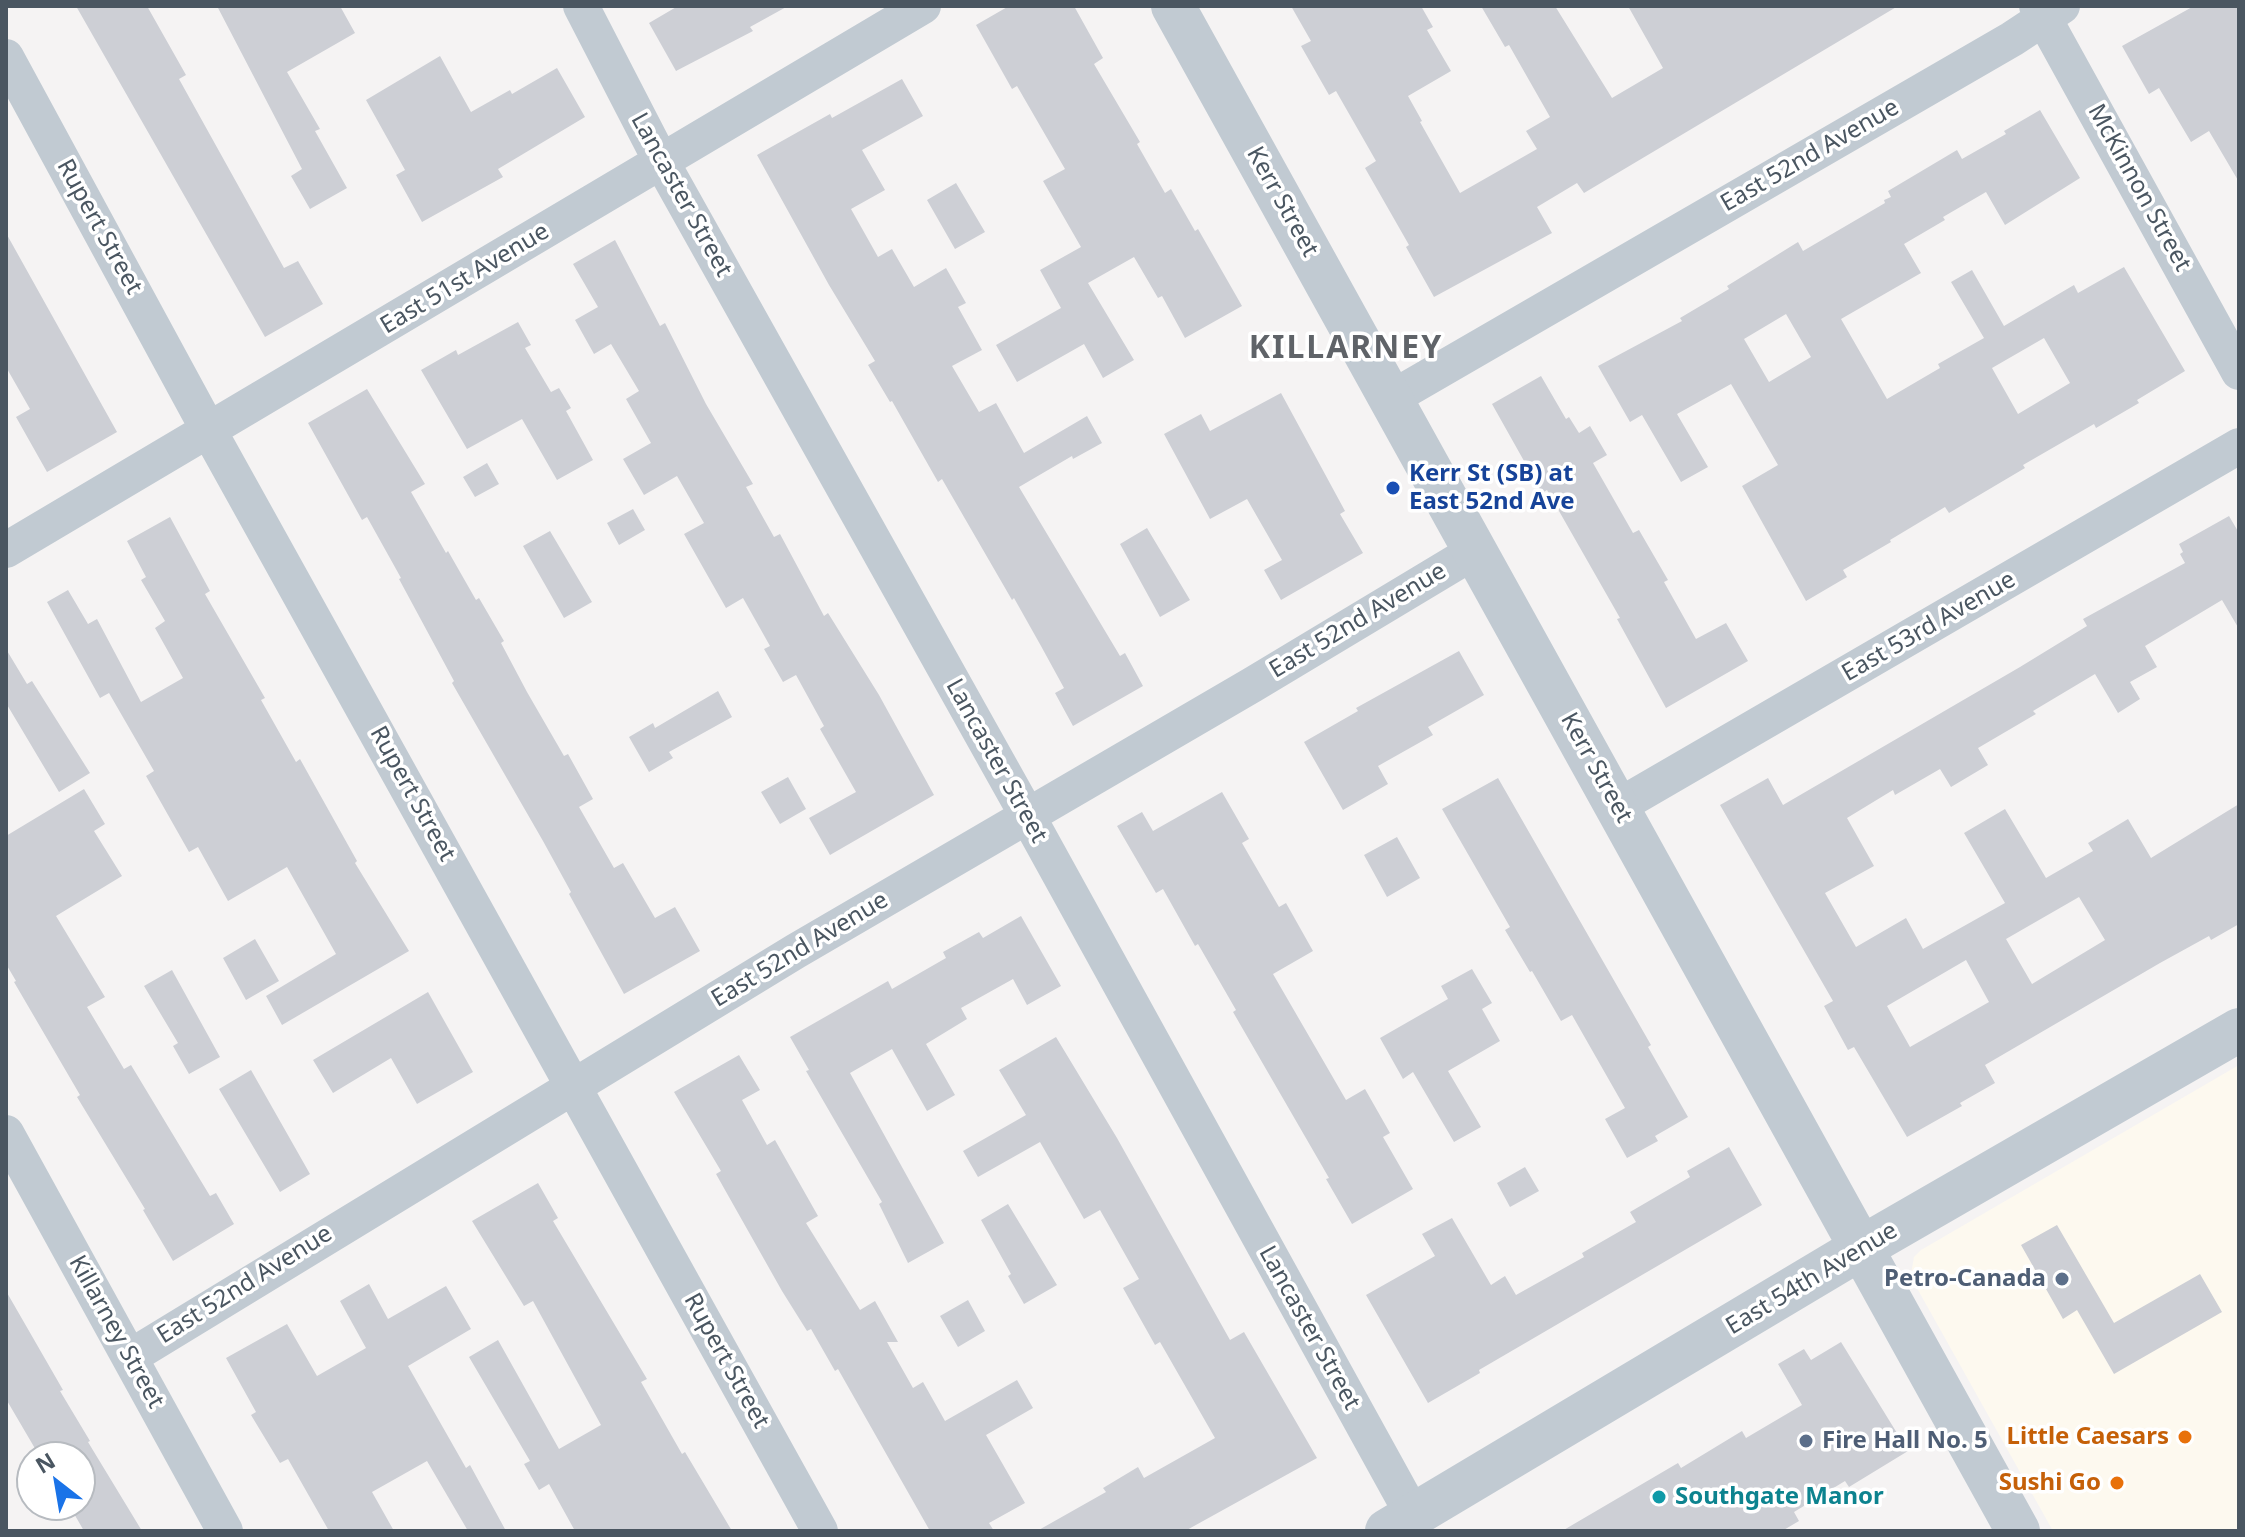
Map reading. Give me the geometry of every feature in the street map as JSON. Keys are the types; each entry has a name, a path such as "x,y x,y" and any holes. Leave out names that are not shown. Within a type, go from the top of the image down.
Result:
{"street":[{"name":"Lancaster Street","path":"581,6 661,161 1027,815 1400,1523"},
{"name":"East 51st Avenue","path":"6,550 923,6"},
{"name":"Kerr Street","path":"1173,6 2018,1531"},
{"name":"East 52nd Avenue","path":"1390,399 2048,10"},
{"name":"McKinnon Street","path":"2048,10 2238,367"},
{"name":"Rupert Street","path":"6,57 209,431 820,1531"},
{"name":"East 53rd Avenue","path":"1617,807 2239,446"},
{"name":"East 52nd Avenue","path":"130,1357 796,951 1475,551"},
{"name":"East 54th Avenue","path":"1400,1523 1861,1248 2239,1030"},
{"name":"Killarney Street","path":"6,1133 225,1531"}],"shaded area":[{"path":"2239,1065 2239,1531 2053,1531 1913,1281 1914,1257 1921,1250"}],"building":[{"path":"76,6 147,6 186,75 179,79 284,268 298,261 323,304 265,337"},
{"path":"217,6 340,6 355,33 287,72 320,129 315,131 347,188 310,209 291,176 302,169"},
{"path":"678,6 788,6 750,27 753,31 676,71 649,23"},
{"path":"1009,6 1074,6 1103,58 1094,64 1140,142 1137,144 1165,193 1171,189 1195,231 1198,229 1242,306 1185,338 1162,296 1158,298 1134,257 1088,283 1134,360 1103,378 1084,344 1017,382 996,345 1061,308 1040,270 1081,247 1043,181 1065,169 1017,86 1012,89 976,25"},
{"path":"1291,6 1421,6 1433,27 1427,30 1451,71 1408,96 1460,193 1537,149 1526,131 1550,117 1509,45 1505,47 1481,6 1555,6 1612,98 1663,68 1628,6 1898,6 1584,193 1577,183 1537,207 1552,233 1434,297 1406,247 1409,245 1365,168 1376,161 1336,91 1329,95 1301,46 1311,41"},
{"path":"2194,6 2239,6 2239,182 2209,131 2191,142 2159,88 2149,94 2122,46"},
{"path":"440,56 471,112 510,90 512,94 557,68 585,117 498,169 503,177 422,222 396,175 405,170 366,100"},
{"path":"902,79 923,116 862,150 885,190 851,209 878,257 892,249 914,287 946,268 966,303 958,307 982,350 952,366 979,412 996,403 1024,453 1087,416 1102,443 1073,459 1072,456 1019,487 1120,656 1125,653 1143,686 1073,726 1055,693 1064,688 1041,646 942,479 938,482 868,365 875,361 757,155 830,114 832,118"},
{"path":"2040,110 2080,178 2005,225 1986,192 1904,244 1921,273 1841,319 1887,399 1940,368 1938,364 1984,338 1951,282 1972,270 2004,326 2074,285 2078,293 2124,267 2185,371 2137,400 2139,403 2096,428 2094,424 2023,465 2025,468 1949,513 1945,507 1890,540 1843,570 1847,577 1806,601 1742,486 1778,465 1731,384 1677,414 1708,467 1681,482 1642,415 1630,422 1598,366 1682,321 1680,318 1798,242 1803,251 1885,203 1884,200 1891,197 1888,191 1957,150 1962,159 2006,134 2004,131","holes":["1786,314 1811,357 1769,382 1744,339","2044,338 2070,383 2018,414 1992,368"]},
{"path":"956,183 985,232 955,249 927,200"},
{"path":"6,233 117,432 47,472 16,417 30,409 6,367"},
{"path":"615,240 660,326 665,323 706,404 753,484 746,487 774,537 780,534 824,616 828,613 879,695 934,795 830,855 809,818 856,792 820,729 824,726 796,675 783,682 764,649 770,646 743,598 726,608 684,534 704,523 677,476 644,495 623,459 651,443 626,399 639,391 611,344 594,354 575,320 598,307 573,264"},
{"path":"518,322 531,345 525,348 551,392 559,388 571,408 566,411 593,460 557,480 522,419 467,449 421,370 456,350 458,355"},
{"path":"1541,376 1566,419 1569,417 1579,433 1590,426 1607,455 1593,463 1633,533 1639,530 1668,580 1664,582 1696,639 1726,623 1748,661 1666,708 1617,619 1620,618 1547,490 1542,493 1492,404"},
{"path":"367,389 425,484 411,492 476,600 479,598 504,641 501,643 527,692 593,799 579,807 614,868 623,863 655,918 675,907 700,951 624,994 543,841 452,683 454,681 401,578 367,517 362,520 308,423"},
{"path":"1281,393 1345,511 1340,514 1363,553 1281,600 1264,570 1282,560 1247,499 1210,519 1164,434 1201,414 1210,431"},
{"path":"487,463 499,484 475,497 463,477"},
{"path":"633,509 645,530 619,545 607,523"},
{"path":"2229,516 2239,533 2239,629 2222,600 2145,646 2157,667 2130,682 2140,699 2118,713 2095,674 1978,748 1988,765 1951,787 1940,769 1895,795 1893,790 1847,818 1874,866 1825,893 1856,947 1906,918 1923,949 2005,903 1964,833 2005,809 2046,878 2093,851 2088,843 2128,819 2151,858 2239,804 2239,924 2211,940 2209,936 2160,963 1985,1065 1995,1083 1907,1137 1854,1047 1848,1050 1824,1006 1833,1001 1720,805 1768,778 1783,805 2087,626 2083,619 2185,563 2179,544","holes":["2079,897 2105,940 2032,984 2006,939","1966,960 1989,1002 1910,1047 1887,1006"]},
{"path":"170,517 210,591 205,594 265,698 261,700 296,762 300,759 357,861 355,863 409,951 282,1025 266,996 336,954 287,867 228,901 198,847 189,852 146,776 154,771 109,693 100,698 47,602 68,590 88,624 97,619 141,702 183,678 155,628 165,621 141,580 146,577 127,541"},
{"path":"1147,528 1190,600 1160,617 1120,544"},
{"path":"550,531 592,602 564,618 523,546"},
{"path":"6,649 27,684 32,681 90,773 59,792 6,703"},
{"path":"1459,651 1484,695 1428,727 1433,735 1378,766 1388,784 1343,810 1304,742 1358,711 1356,708"},
{"path":"718,691 732,717 669,752 673,758 649,772 629,737 653,723 655,728"},
{"path":"788,777 806,809 780,824 761,792"},
{"path":"1498,778 1651,1045 1648,1047 1688,1117 1655,1136 1658,1141 1627,1158 1605,1119 1625,1108 1572,1015 1561,1021 1530,972 1505,930 1510,927 1442,809"},
{"path":"84,789 105,824 94,831 122,876 56,916 105,997 87,1007 124,1069 131,1065 210,1196 216,1193 234,1224 173,1261 77,1097 80,1095 6,964 6,836"},
{"path":"1222,792 1249,839 1242,843 1279,907 1286,903 1313,951 1273,974 1346,1100 1365,1089 1390,1133 1383,1137 1413,1189 1352,1224 1198,944 1195,946 1163,889 1156,893 1117,826 1142,812 1153,831"},
{"path":"1397,837 1420,878 1387,897 1364,855"},
{"path":"1021,916 1061,986 1027,1005 1013,979 961,1008 967,1019 926,1044 955,1095 927,1111 892,1049 850,1073 944,1243 908,1263 879,1204 882,1202 806,1071 809,1070 790,1037 888,981 892,989 946,958 943,952 979,932 983,938"},
{"path":"255,939 279,981 246,1000 223,958"},
{"path":"1472,969 1492,1003 1482,1009 1500,1041 1448,1071 1481,1127 1454,1142 1413,1072 1403,1079 1380,1038 1448,999 1441,986"},
{"path":"172,970 220,1057 189,1074 173,1046 178,1043 144,986"},
{"path":"428,992 473,1072 417,1104 391,1058 333,1093 313,1060"},
{"path":"1056,1037 1117,1138 1230,1340 1244,1332 1317,1458 1185,1531 1037,1531 1106,1492 1103,1488 1138,1467 1144,1478 1215,1438 1160,1342 1155,1345 1123,1288 1139,1279 1100,1210 1084,1219 1040,1142 978,1177 963,1151 1026,1115 999,1070"},
{"path":"739,1055 760,1090 742,1100 767,1145 775,1140 818,1216 806,1223 860,1310 875,1301 898,1342 887,1342 913,1388 923,1382 945,1421 1017,1380 1033,1408 986,1435 1025,1503 989,1523 994,1531 930,1531 838,1369 835,1371 811,1329 807,1331 716,1174 721,1171 674,1092"},
{"path":"251,1070 310,1174 280,1192 219,1089"},
{"path":"1729,1147 1762,1205 1428,1403 1366,1295 1435,1256 1422,1234 1452,1218 1491,1285 1505,1276 1516,1295 1584,1257 1582,1253 1636,1222 1630,1212 1690,1177 1687,1171"},
{"path":"1525,1167 1539,1191 1510,1207 1497,1183"},
{"path":"538,1183 558,1218 553,1221 647,1379 641,1382 682,1454 685,1452 732,1531 575,1531 549,1484 539,1490 524,1464 530,1461 469,1357 498,1340 559,1449 601,1425 533,1301 524,1306 472,1221"},
{"path":"1008,1204 1057,1285 1024,1304 981,1220"},
{"path":"2057,1225 2114,1323 2200,1274 2222,1312 2114,1374 2077,1310 2063,1319 2021,1245"},
{"path":"369,1284 388,1319 446,1286 471,1329 408,1366 466,1468 470,1465 506,1531 468,1531 427,1461 372,1492 394,1531 329,1531 288,1459 280,1463 251,1415 256,1412 226,1358 287,1324 317,1376 366,1348 340,1301"},
{"path":"6,1291 90,1441 31,1441 6,1399"},
{"path":"968,1300 985,1331 958,1347 940,1316"},
{"path":"1841,1342 1908,1451 1849,1487 1845,1481 1794,1512 1799,1521 1782,1531 1562,1531 1678,1463 1681,1468 1742,1431 1746,1438 1802,1405 1778,1364 1804,1349 1811,1360"},
{"path":"96,1455 142,1531 84,1531 78,1521 96,1521"}],"place":[{"name":"Kerr St (SB) at East 52nd Ave","path":"1393,488"},
{"name":"Petro-Canada","path":"2062,1279"},
{"name":"Little Caesars","path":"2185,1437"},
{"name":"Fire Hall No. 5","path":"1806,1441"},
{"name":"Sushi Go","path":"2117,1483"},
{"name":"Southgate Manor","path":"1659,1497"}],"district":[{"name":"KILLARNEY","path":"1346,349"}]}
